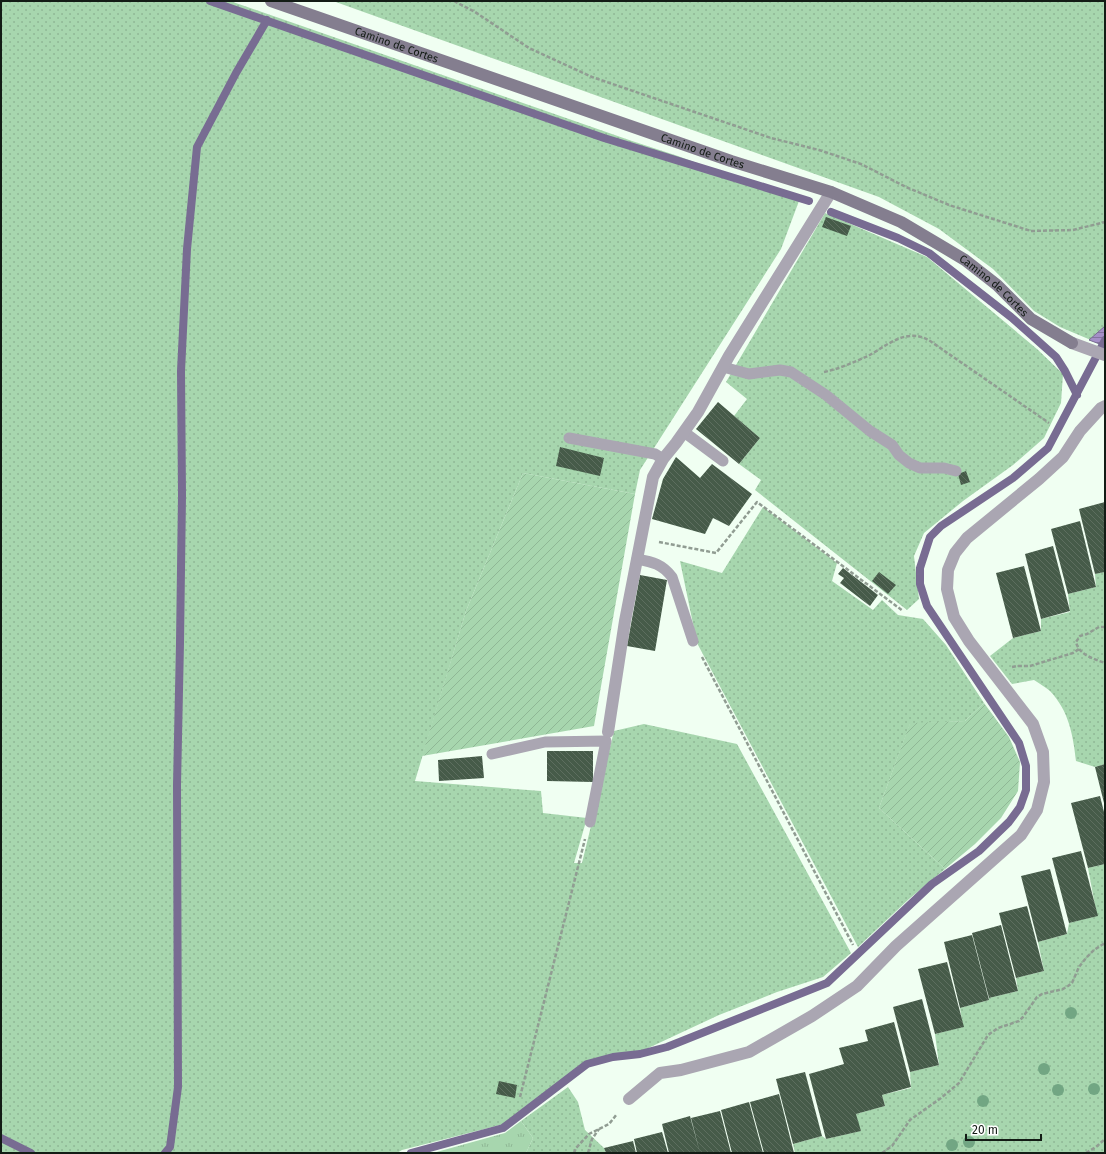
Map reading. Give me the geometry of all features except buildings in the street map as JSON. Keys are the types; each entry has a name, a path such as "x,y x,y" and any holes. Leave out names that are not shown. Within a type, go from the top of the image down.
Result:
{"street":[{"name":"Camino de Cortes","path":"271,1 731,161 831,192 901,222 965,260 997,285 1031,319 1072,344 1105,355"},
{"path":"607,736 625,621 653,477 663,459 698,412 723,366 831,192"},
{"path":"629,1099 660,1073 681,1070 749,1052 812,1016 857,986 896,946 1021,835 1037,810 1044,782 1043,752 1033,724 969,641 954,617 946,589 948,570 955,552 967,538 1039,479 1063,457 1080,431 1101,408 1105,406"}],"lane":[{"path":"723,366 749,374 780,370 791,372 826,395 870,431 892,445 899,455 908,463 920,468 944,468 956,471"},
{"path":"684,432 723,461"},
{"path":"569,438 655,454 663,459"},
{"path":"637,559 658,564 666,569 672,577 693,641"},
{"path":"492,754 545,742 607,736 590,822"}],"path":[{"path":"454,1 475,12 529,48 592,77 771,138 819,150 861,164 906,187 949,205 1031,232 1073,230 1105,222"},
{"path":"800,377 836,369 867,356 900,338 917,336 926,338 1049,423"},
{"path":"641,538 716,553 757,502 903,611"},
{"path":"1105,627 1100,627 1080,636 1076,642 1080,649 1090,657 1105,663"},
{"path":"693,641 853,945"},
{"path":"998,679 1013,667 1030,666 1073,653 1080,649"},
{"path":"520,1096 590,822"},
{"path":"882,1153 892,1146 910,1120 959,1083 988,1035 998,1028 1019,1021 1037,997 1042,994 1063,989 1072,983 1079,967 1086,958 1094,950 1105,943"},
{"path":"574,1153 576,1148 585,1138 608,1124 629,1099"},
{"path":"588,1153 592,1139 599,1129"},
{"path":"1086,1153 1105,1139"}],"green space":[{"path":"1,1 230,1 678,156 799,201 781,249 640,470 635,494 523,473 466,611 415,781 541,791 543,813 587,818 574,863 582,863 614,731 644,724 737,744 851,953 823,977 777,992 719,1015 644,1050 587,1061 504,1124 402,1150 397,1153 1,1153"},
{"path":"333,1 1105,1 1105,346 1060,327 1034,311 993,269 939,229 879,197"},
{"path":"825,213 927,257 1037,349 1063,374 1061,403 1044,438 1013,465 963,501 924,533 914,556 919,599 907,610 755,490 761,480 739,464 760,438 734,416 747,399 726,382"},
{"path":"523,473 635,494 594,726 422,756 466,611"},
{"path":"763,507 837,563 832,581 873,610 882,600 898,615 923,619 946,645 984,703 965,721 910,724 879,808 945,869 909,899 858,947 697,643 680,561 722,573"},
{"path":"1105,572 1105,764 1095,767 1076,761 1066,715 1050,691 1034,680 1012,684 990,656 1013,638 1041,631 1041,619 1070,612 1068,594 1096,587 1095,574"},
{"path":"984,703 1009,737 1020,762 1018,791 1001,818 975,844 945,869 879,808 910,723 965,721"},
{"path":"1105,864 1105,1153 795,1153 793,1144 822,1136 826,1139 860,1131 856,1114 885,1106 882,1095 911,1088 910,1072 939,1065 935,1034 963,1027 960,1008 989,1000 989,998 1018,991 1016,978 1044,971 1038,942 1067,934 1069,923 1097,916 1088,868"},
{"path":"568,1087 578,1102 585,1130 604,1148 606,1153 526,1153 533,1138 521,1121"},
{"path":"521,1121 533,1138 526,1153 433,1153 505,1133"}],"shaded area":[{"path":"1105,326 1105,346 1089,340"}],"waterway":[{"path":"210,1 604,138 809,201"},
{"path":"165,1153 170,1147 178,1087 177,785 182,496 181,371 187,249 197,147 236,73 267,20"},
{"path":"831,212 898,238 929,253 1011,317 1056,357 1077,395"},
{"path":"411,1153 503,1128 587,1064 613,1057 640,1054 667,1047 827,983 932,884 979,851 1009,822 1020,807 1026,790 1026,766 1019,743 927,606 920,584 920,568 930,537 941,526 1013,478 1048,448 1105,340"},
{"path":"1,1138 31,1153"}]}
